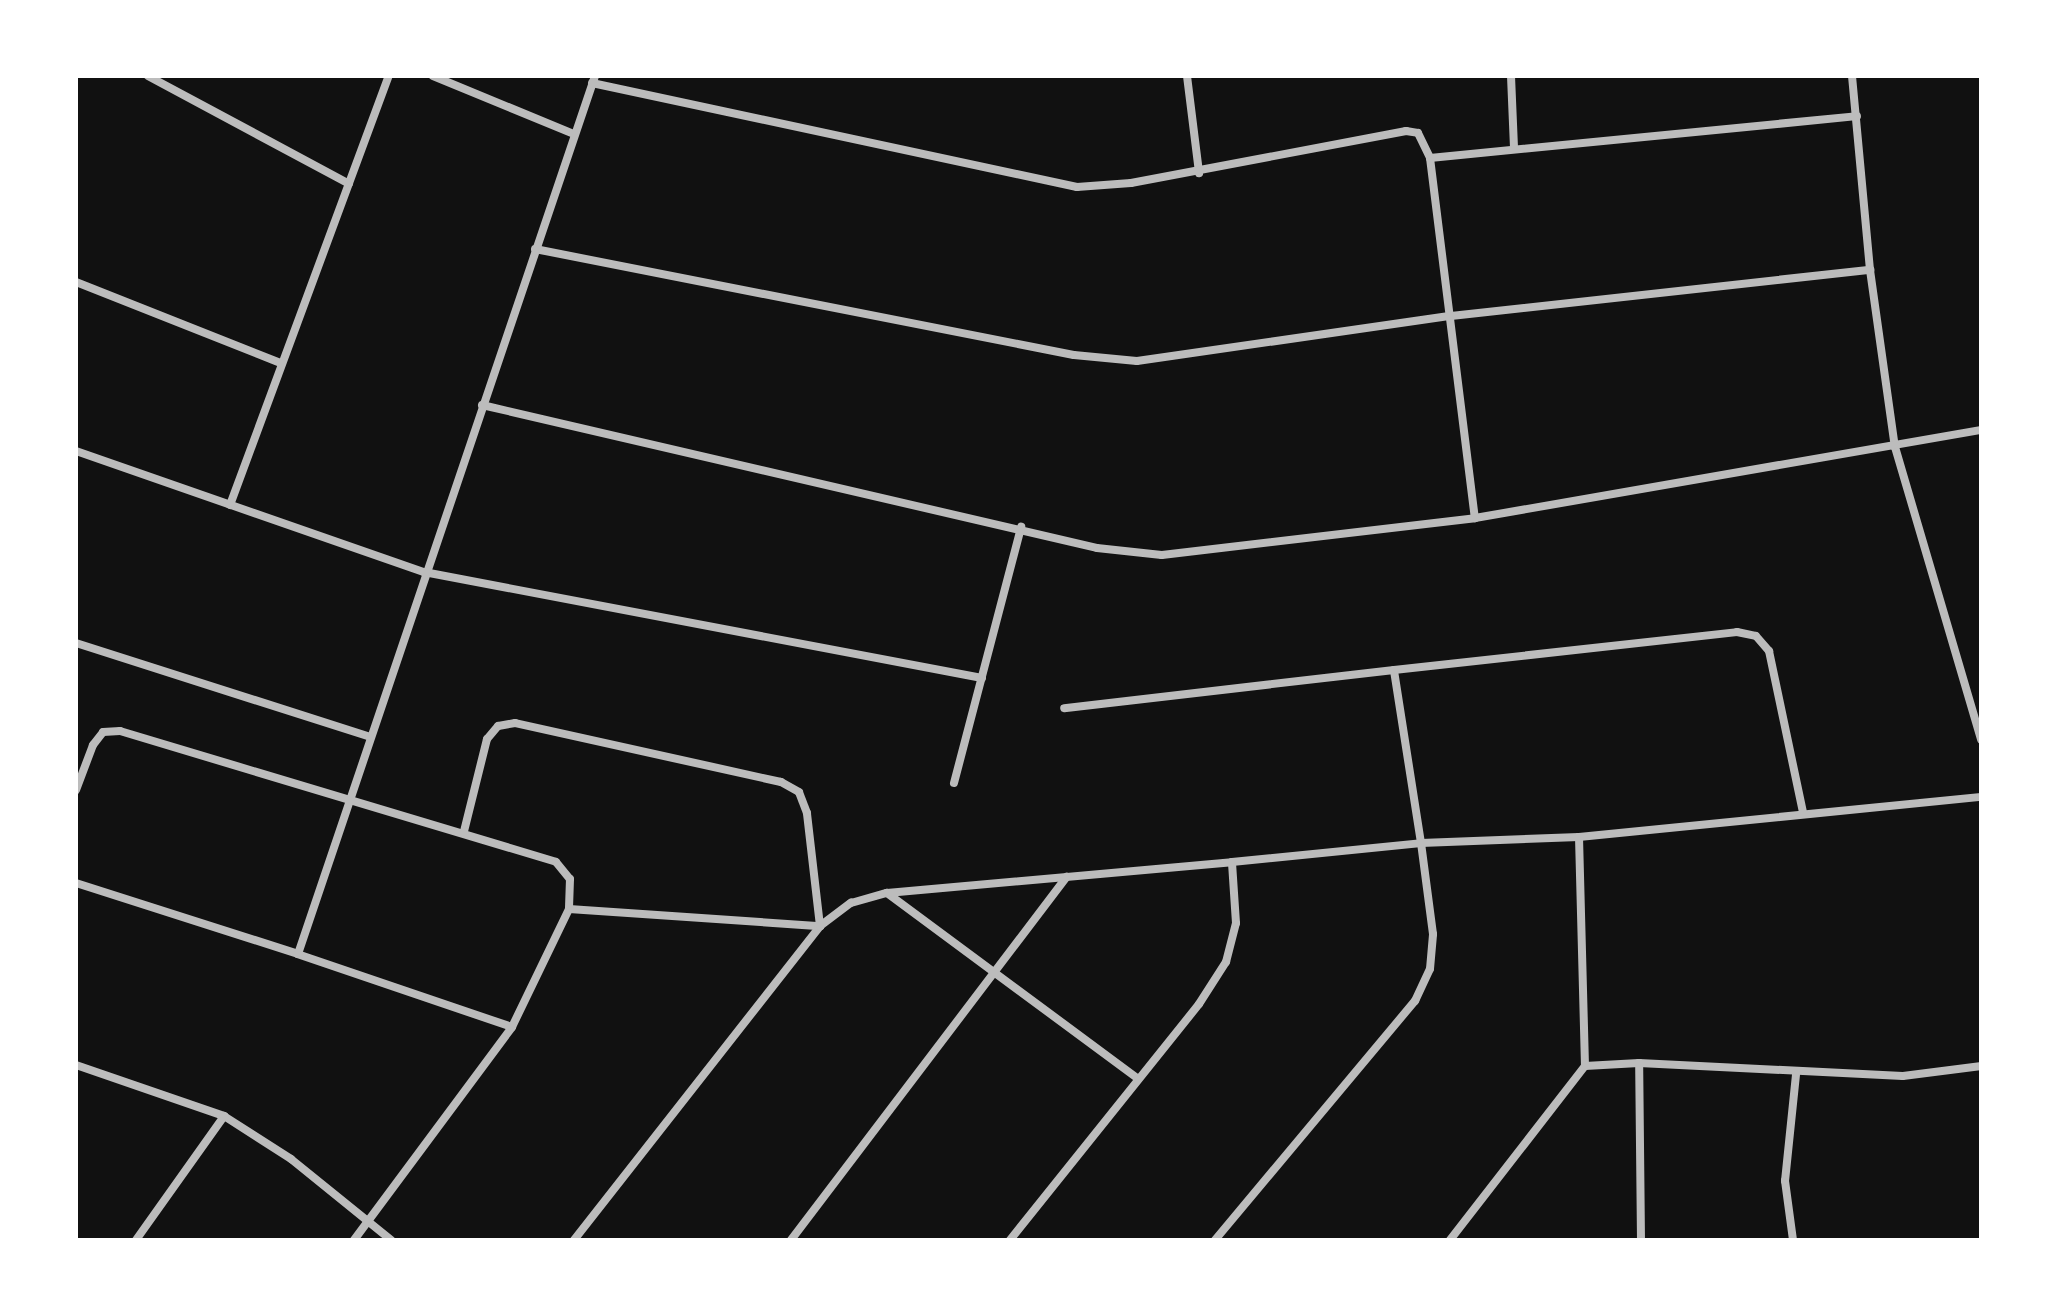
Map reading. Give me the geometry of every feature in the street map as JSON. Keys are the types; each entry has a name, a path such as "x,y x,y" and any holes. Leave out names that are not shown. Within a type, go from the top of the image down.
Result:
{"street":[{"path":"148,76 349,184"},
{"path":"230,505 389,76"},
{"path":"433,76 574,134"},
{"path":"1187,76 1199,173"},
{"path":"1511,76 1514,149"},
{"path":"1852,76 1870,270 1895,447 1981,740"},
{"path":"298,954 368,736 594,80 1077,187 1199,173 1406,131 1426,140 1475,518"},
{"path":"1430,158 1857,116"},
{"path":"535,249 1074,355 1137,361 1451,316 1870,270"},
{"path":"76,282 281,363"},
{"path":"482,405 1021,527 1097,548 1162,555 1475,518 1981,430"},
{"path":"76,451 424,572 982,678"},
{"path":"954,783 1021,527"},
{"path":"1064,708 1737,632 1756,636 1769,651 1803,813"},
{"path":"76,643 368,736"},
{"path":"1215,1240 1415,1001 1430,969 1433,934 1394,670"},
{"path":"1971,710 1981,706"},
{"path":"464,831 487,739 498,726 515,723 781,782 799,792 807,813 820,926"},
{"path":"76,790 93,745 103,732 120,731 464,831 556,862 570,879 569,909 512,1027 354,1240"},
{"path":"574,1240 820,926 851,903 887,893 1421,843 1579,837 1981,797"},
{"path":"1450,1240 1585,1066 1579,837"},
{"path":"1010,1240 1136,1077 1199,1004 1226,962 1236,923 1232,862"},
{"path":"791,1240 1067,877"},
{"path":"76,883 512,1027"},
{"path":"887,893 1136,1077"},
{"path":"569,909 820,926"},
{"path":"1585,1066 1639,1063 1796,1075 1903,1076 1981,1066"},
{"path":"1639,1063 1641,1240"},
{"path":"76,1065 224,1116 291,1159 391,1240"},
{"path":"1793,1240 1785,1181 1796,1075"},
{"path":"136,1240 224,1116"}]}
